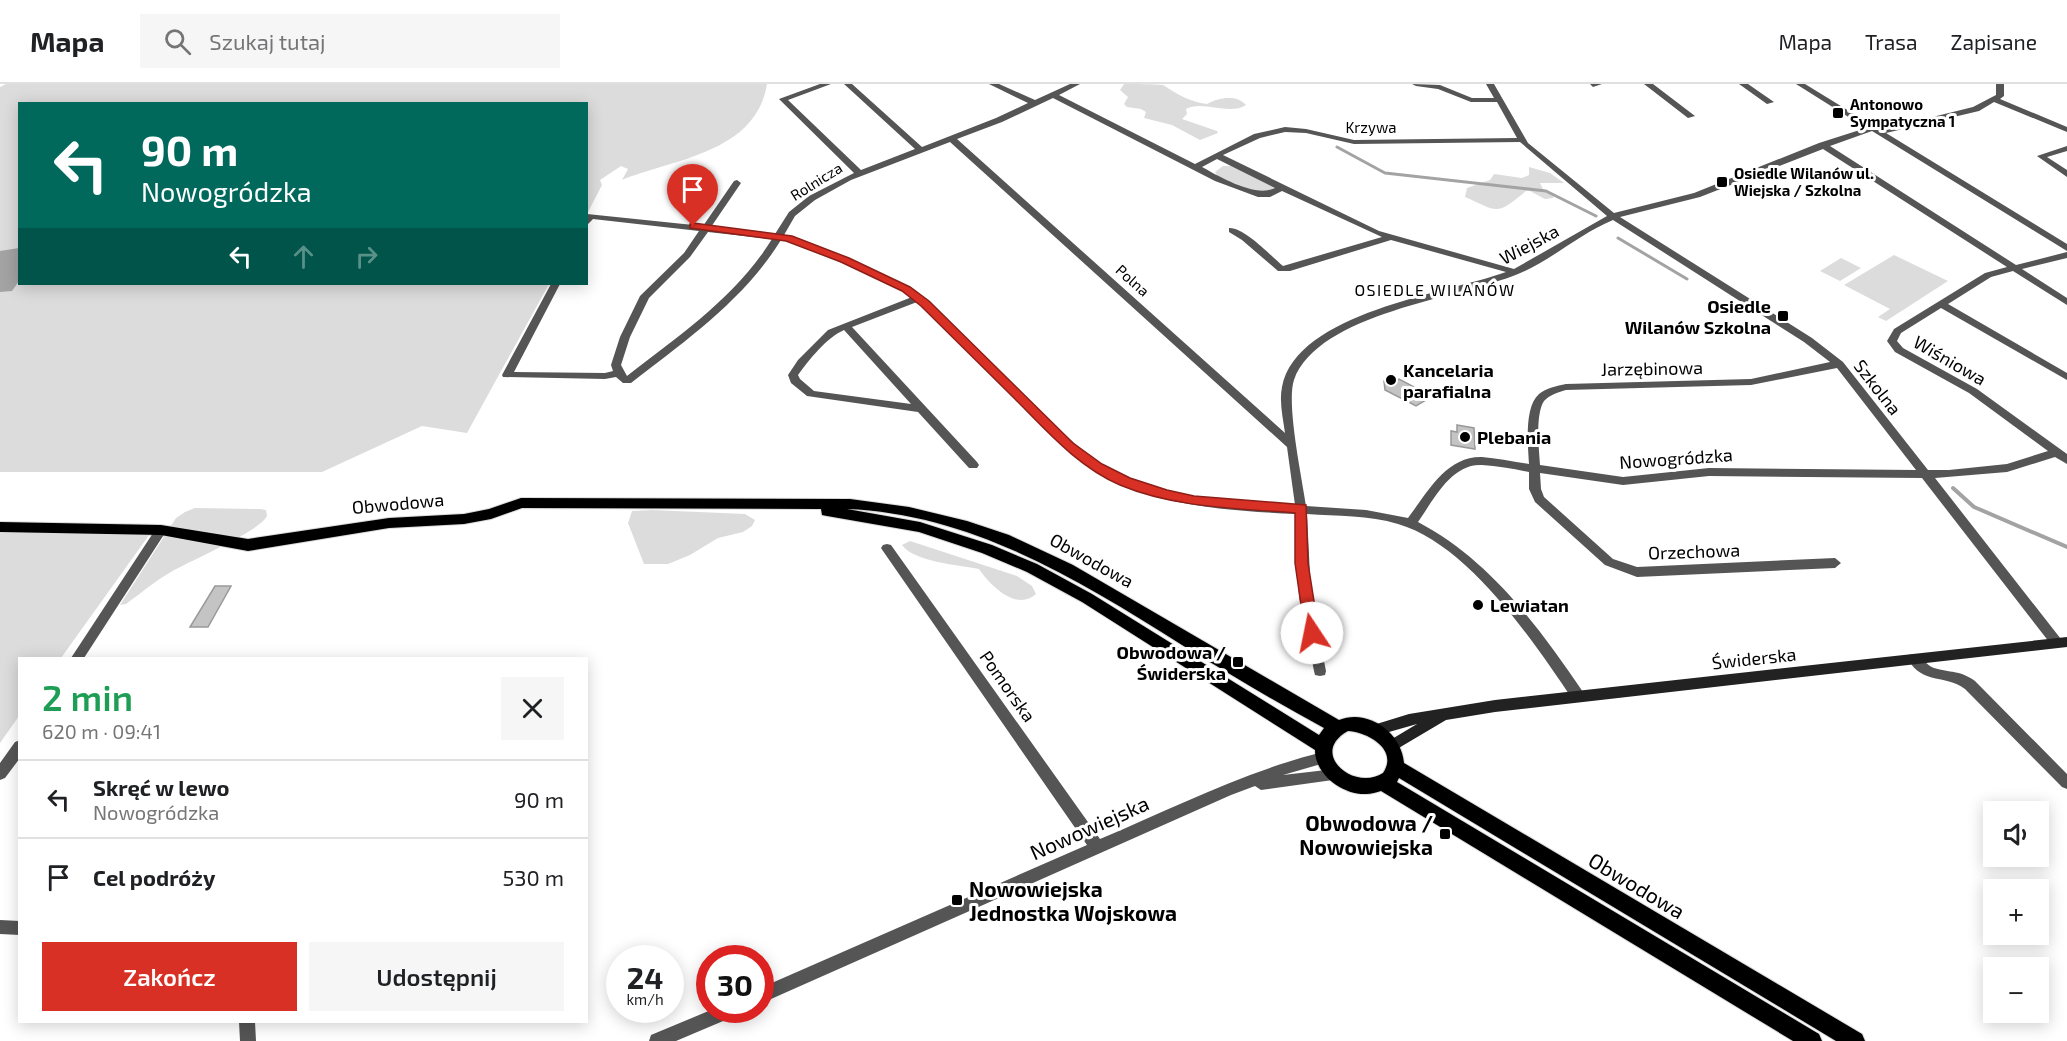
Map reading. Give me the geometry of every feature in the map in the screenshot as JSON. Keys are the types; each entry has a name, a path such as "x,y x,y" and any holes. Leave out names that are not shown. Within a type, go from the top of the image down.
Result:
{"main road":[{"name":"Obwodowa","path":"0,527 161,530 248,545 389,524 464,519 491,514 521,503 850,504 906,512 941,519 1004,539 1038,554 1106,591 1288,701 1337,727 1355,724 1375,730"},
{"name":"Obwodowa","path":"801,505 920,527 987,549 1032,568 1087,598 1323,752 1335,775"},
{"path":"1323,752 1327,735 1337,727"},
{"path":"1335,775 1346,782 1372,787 1383,783 1391,776 1396,767 1396,756 1392,746 1375,730"},
{"name":"Obwodowa","path":"1396,767 1855,1041"},
{"path":"1383,783 1812,1041"}],"street":[{"path":"827,84 783,99 859,173"},
{"path":"848,84 922,150"},
{"path":"993,84 1034,104"},
{"name":"Rolnicza","path":"623,377 711,316 758,267 792,214 807,201 859,173 952,139 1076,84"},
{"path":"1416,84 1436,86 1471,100 1499,100"},
{"name":"Szkolna","path":"1490,84 1522,140 1534,153 1612,217 1808,340 1839,364 1924,475 2062,643"},
{"path":"1593,85 1598,84"},
{"path":"1648,84 1691,116"},
{"path":"1743,84 1770,102"},
{"path":"1800,84 2067,248"},
{"path":"2000,84 2000,96 1996,100 2067,130"},
{"path":"1053,94 1194,168 1258,194 1270,194 1282,188"},
{"name":"Wiejska","path":"1320,670 1305,596 1301,508 1286,398 1287,384 1300,360 1323,340 1348,325 1385,311 1515,272 1612,217 1699,194 1772,168 1822,145 1875,131 1962,113 1996,100"},
{"name":"Krzywa","path":"1194,168 1254,137 1287,130 1303,131 1335,140 1353,142 1522,140"},
{"name":"Polna","path":"952,139 1292,445"},
{"path":"1822,145 2067,302"},
{"path":"2067,148 2041,156 2067,174"},
{"path":"1218,156 1349,222 1389,238 1515,272"},
{"path":"623,377 616,365 639,306 645,296 687,255 736,183"},
{"path":"588,220 705,228 778,236 845,260 906,289 918,298 1069,446 1110,475 1139,487 1178,498 1213,503 1383,516 1410,524 1449,548 1491,584 1520,615 1578,696"},
{"path":"1232,230 1245,238 1281,269 1287,270 1389,238"},
{"name":"Wiśniowa","path":"2067,255 2013,267 1979,280 1894,334 1892,341 1895,346 1984,399 2067,460"},
{"path":"554,285 507,375 623,377"},
{"path":"918,298 831,332 823,338 795,371 795,381 810,394 923,409"},
{"path":"1941,304 2067,377"},
{"path":"846,326 973,465"},
{"name":"Jarzębinowa","path":"1536,470 1534,416 1536,407 1542,397 1555,390 1580,386 1751,382 1839,364"},
{"name":"Nowogródzka","path":"1410,524 1447,475 1462,464 1481,461 1623,481 1709,472 1924,475 2007,468 2055,453"},
{"name":"Orzechowa","path":"1536,470 1535,489 1542,504 1598,553 1618,566 1637,572 1835,563"},
{"path":"78,657 161,530"},
{"name":"Pomorska","path":"887,548 1097,847"},
{"name":"Świderska","path":"1375,730 1409,720 1495,706 2062,643"},
{"path":"1914,659 1928,672 1961,678 1970,685 2067,783"},
{"name":"Świderska","path":"1392,746 1445,715"},
{"path":"0,774 18,749"},
{"name":"Nowowiejska","path":"774,990 1097,847 1323,752"},
{"name":"Nowowiejska","path":"1239,787 1335,775"},
{"path":"0,927 18,928"},
{"path":"247,1023 248,1041"},
{"path":"657,1041 699,1023"}],"shaded area":[{"path":"6,84 767,84 760,107 747,125 730,139 688,159 622,180 628,169 621,166 600,180 602,185 588,212 588,102 18,102 18,285 548,285 467,433 422,426 322,472 0,472 0,87"},
{"path":"1124,84 1163,85 1184,97 1201,103 1207,104 1232,98 1246,105 1232,109 1200,106 1186,109 1187,114 1182,119 1218,133 1200,140 1172,125 1144,118 1146,112 1141,109 1127,107 1124,104 1128,97 1120,90"},
{"path":"1223,166 1232,166 1275,188 1261,191 1239,186 1218,177 1215,172"},
{"path":"1529,167 1550,173 1564,183 1540,183 1543,189 1554,195 1553,198 1545,199 1526,191 1509,205 1497,209 1465,197 1467,188 1490,180 1494,174 1522,178 1529,175"},
{"path":"18,248 18,282 12,291 0,292 0,251"},
{"path":"1894,255 1948,281 1886,321 1878,317 1890,309 1844,285"},
{"path":"1841,258 1861,268 1840,281 1820,271"},
{"path":"195,508 260,509 266,510 267,516 251,530 171,572 126,604 120,605 176,518"},
{"path":"632,511 745,514 755,520 752,526 743,532 718,538 690,555 668,564 644,564 628,523"},
{"path":"157,524 62,657 18,657 18,717 0,743 0,525"},
{"path":"910,541 1017,576 1032,586 1036,594 1028,599 1012,598 997,589 979,569 937,562 908,551 902,545"}],"building":[{"path":"1389,377 1396,381 1399,379 1422,391 1419,396 1426,400 1416,406 1385,390 1384,381"},
{"name":"Plebania","path":"1457,425 1474,428 1475,449 1451,445 1451,431 1457,432"},
{"path":"215,586 231,586 208,627 190,627"}],"waterway":[{"path":"1337,147 1385,173 1546,191 1596,216"},
{"path":"1618,238 1687,279"},
{"path":"1953,488 1974,507 2067,547"}],"place":[{"name":"Antonowo Sympatyczna 1","path":"1838,113"},
{"name":"Osiedle Wilanów ul. Wiejska / Szkolna","path":"1722,182"},
{"name":"Osiedle Wilanów Szkolna","path":"1783,316"},
{"name":"Kancelaria parafialna","path":"1391,380"},
{"name":"Plebania","path":"1465,437"},
{"name":"Lewiatan","path":"1478,605"},
{"name":"Obwodowa / Świderska","path":"1238,662"},
{"name":"Obwodowa / Nowowiejska","path":"1445,834"},
{"name":"Nowowiejska Jednostka Wojskowa","path":"957,900"}],"district":[{"name":"OSIEDLE WILANÓW","path":"1435,289"}],"route":[{"path":"693,226 788,238 845,260 913,293 1069,446 1098,468 1125,482 1178,498 1213,503 1301,508 1302,563 1312,633"}]}
